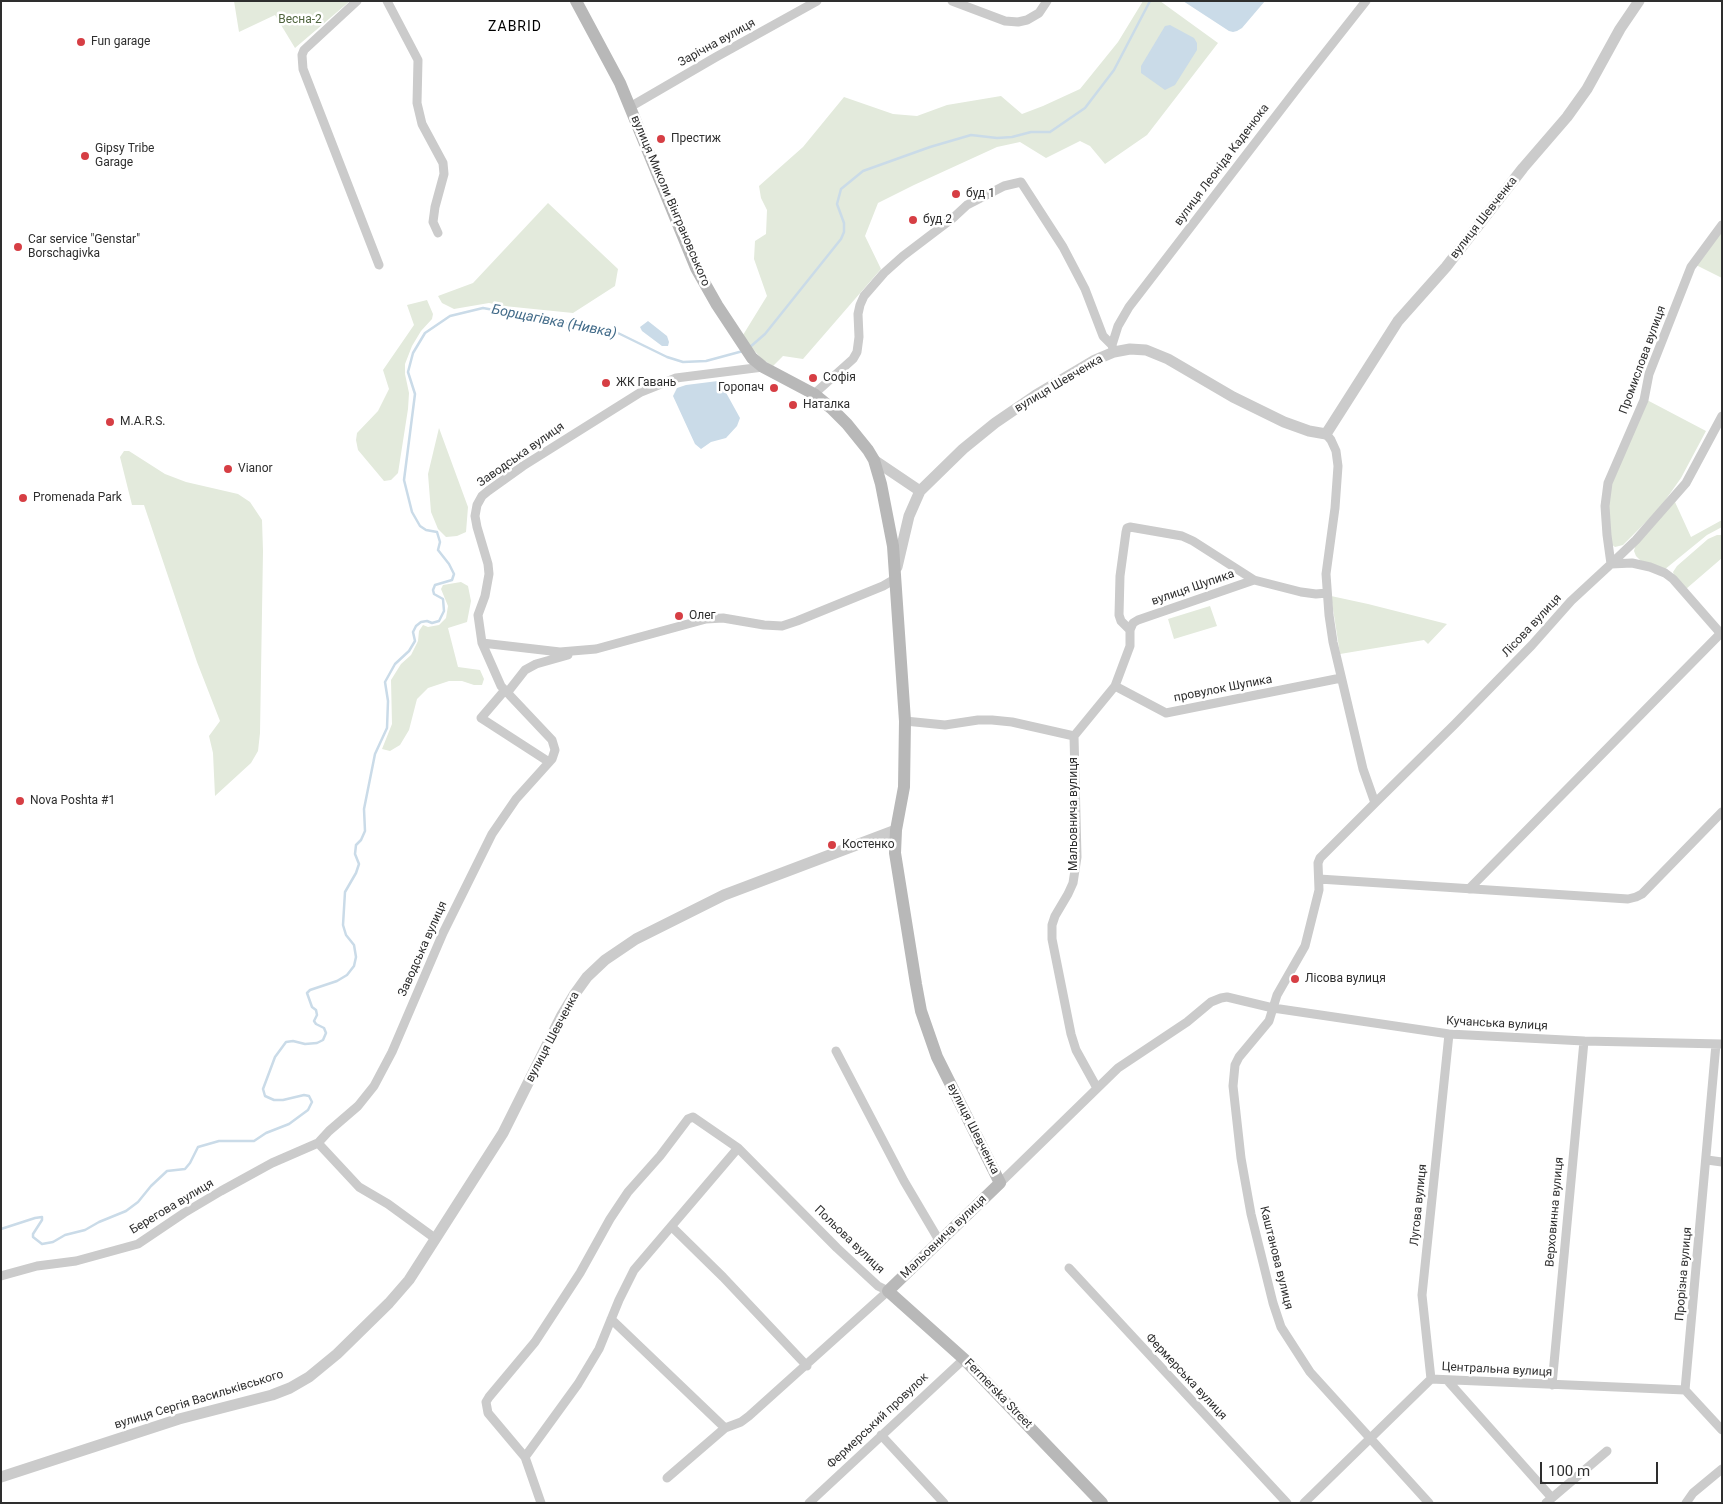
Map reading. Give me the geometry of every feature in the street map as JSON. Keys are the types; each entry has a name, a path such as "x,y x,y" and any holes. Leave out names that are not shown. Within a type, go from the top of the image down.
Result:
{"main road":[{"name":"вулиця Миколи Вінграновського","path":"576,1 608,59 630,107 696,268 717,306 749,354 763,367 814,394"},
{"name":"вулиця Шевченка","path":"814,394 847,424 868,450 874,460 886,509 895,579 905,721 904,787 896,830 896,866 921,1011 936,1057 1000,1183"},
{"name":"Мальовнича вулиця","path":"888,1291 1000,1183"},
{"name":"Fermerska Street","path":"888,1291 964,1358 1102,1503"}],"street":[{"path":"357,1 304,50 302,55 303,69 379,265"},
{"path":"387,1 418,60 417,103 422,124 443,163 444,174 434,206 434,222 438,233"},
{"name":"Зарічна вулиця","path":"630,107 817,1"},
{"path":"952,1 1005,20 1018,22 1027,20 1039,13 1047,1"},
{"name":"вулиця Леоніда Каденюка","path":"1113,348 1118,326 1129,307 1292,94 1366,1"},
{"name":"вулиця Шевченка","path":"895,579 909,516 920,491 963,448 995,423 1036,395 1113,348 1146,350 1168,359 1233,397 1284,422 1309,431 1326,434 1398,321 1446,266 1523,168 1567,117 1587,89 1620,29 1639,1"},
{"path":"814,394 853,359 858,352 860,337 858,314 860,305 864,296 884,273 967,205 1004,186 1021,182 1063,248 1085,289 1103,336 1113,348"},
{"name":"Промислова вулиця","path":"1611,564 1605,506 1608,483 1644,400 1648,374 1691,267 1722,225"},
{"name":"Заводська вулиця","path":"318,1143 358,1106 374,1086 392,1052 443,933 492,834 516,799 552,759 555,750 552,740 500,686 482,644 478,615 489,574 475,516 477,505 482,496 523,466 641,392 682,377 763,367"},
{"path":"1611,564 1686,483 1722,416"},
{"path":"1326,434 1336,452 1338,466 1335,508 1326,574 1333,642 1363,769 1375,803"},
{"name":"вулиця Шевченка","path":"874,460 920,491"},
{"path":"905,721 945,725 992,720 1012,722 1074,736 1115,686 1130,646 1130,630 1121,620 1119,614 1120,576 1127,528 1182,536 1254,580"},
{"path":"1469,889 1721,634 1673,579 1665,573 1632,563 1611,564"},
{"name":"Лісова вулиця","path":"1319,879 1318,863 1320,858 1455,724 1532,645 1570,602 1611,564"},
{"path":"549,762 482,718 525,670 536,664 706,619 723,618 782,626 883,586 895,579"},
{"name":"вулиця Шупика","path":"1130,630 1133,623 1138,620 1254,580 1301,592 1327,593"},
{"path":"482,644 560,652 596,649"},
{"name":"провулок Шупика","path":"1115,686 1166,713 1341,678"},
{"name":"Мальовнича вулиця","path":"1074,736 1077,857 1073,883 1054,916 1052,939 1071,1034 1076,1050 1097,1088"},
{"path":"1319,879 1628,899 1636,897 1722,812"},
{"name":"вулиця Шевченка","path":"436,1239 503,1134 570,1001 587,977 605,960 636,938 724,895 896,830"},
{"name":"Каштанова вулиця","path":"1319,879 1316,905 1304,946 1295,965 1276,995 1269,1020 1239,1057 1233,1074 1241,1158 1250,1214 1281,1327 1310,1372 1430,1503"},
{"name":"вулиця Шевченка","path":"1000,1183 1129,1059 1187,1022 1217,999 1227,997 1273,1008"},
{"name":"Кучанська вулиця","path":"1273,1008 1449,1034 1584,1041 1719,1044"},
{"name":"Лугова вулиця","path":"1431,1379 1422,1295 1449,1034"},
{"name":"Верховинна вулиця","path":"1552,1384 1584,1041"},
{"name":"Прорізна вулиця","path":"1685,1390 1719,1044"},
{"path":"836,1051 904,1181 940,1242"},
{"name":"Польова вулиця","path":"525,1457 493,1420 486,1408 489,1397 514,1369 534,1342 580,1273 610,1219 628,1192 660,1156 688,1119 695,1118 738,1148 837,1248 878,1286 888,1291 807,1366 749,1416 741,1422 726,1428 667,1478"},
{"path":"318,1143 359,1187 388,1204 436,1239"},
{"name":"Берегова вулиця","path":"1,1276 36,1266 76,1261 138,1244 221,1191 272,1163 318,1143"},
{"path":"541,1503 525,1457 578,1384 599,1349 634,1270 738,1148"},
{"path":"1707,1160 1722,1162"},
{"path":"672,1227 723,1277 807,1366"},
{"name":"вулиця Сергія Васильківського","path":"1,1477 179,1419 272,1395 290,1388 309,1377 336,1354 389,1303 409,1280 436,1239"},
{"name":"Фермерська вулиця","path":"1069,1268 1287,1503"},
{"path":"611,1320 726,1428"},
{"name":"Фермерський провулок","path":"809,1503 964,1358"},
{"name":"Центральна вулиця","path":"1304,1503 1431,1379 1685,1390"},
{"path":"1447,1380 1549,1500 1607,1451"},
{"path":"1685,1390 1722,1430"},
{"path":"881,1435 944,1503"},
{"path":"1686,1503 1693,1493 1722,1470"}],"green space":[{"name":"Весна-2","path":"234,1 350,1 295,48 275,15 239,32"},
{"path":"1143,1 1160,1 1218,43 1147,135 1105,164 1090,146 1080,141 1046,158 1020,142 997,147 878,203 865,236 881,269 803,359 783,356 773,366 762,359 750,346 743,335 767,296 754,259 755,241 766,234 767,210 761,198 759,186 803,147 844,97 893,114 917,116 947,105 1001,96 1022,114 1080,89 1118,42"},
{"path":"548,203 618,269 615,286 573,313 489,303 454,309 442,303 438,296 473,283"},
{"path":"1722,231 1722,278 1696,265"},
{"path":"427,300 433,314 432,319 421,331 412,346 405,364 409,393 408,409 398,473 391,480 384,481 358,450 357,433 378,411 389,389 383,370 414,325 407,305"},
{"path":"1647,400 1706,431 1681,478 1659,509 1623,545 1615,547 1611,544 1608,492"},
{"path":"439,428 468,507 466,532 457,536 446,537 438,529 431,512 428,474"},
{"path":"124,451 129,451 165,474 186,482 238,494 250,502 262,520 260,733 258,751 251,763 215,796 213,753 209,736 220,721 197,662 144,505 132,505 120,457"},
{"path":"1675,502 1691,537 1722,520 1722,527 1707,535 1664,570 1641,561 1634,551 1636,543"},
{"path":"1722,535 1722,558 1686,589 1675,578 1673,572 1677,566 1708,539"},
{"path":"461,582 468,586 471,601 467,622 448,628 458,667 480,670 484,679 482,685 474,685 462,681 449,681 428,688 417,699 409,730 400,745 390,751 382,749 392,724 391,680 401,664 411,655 423,625 428,627 439,625 446,618 448,606 441,589 443,585"},
{"path":"1331,596 1447,624 1428,644 1424,640 1340,654"},
{"path":"1210,606 1217,626 1174,639 1168,619"}],"water":[{"path":"1183,1 1265,1 1242,28 1233,32"},
{"path":"1170,25 1194,38 1197,43 1197,50 1175,85 1165,90 1141,73 1141,66 1165,26"},
{"path":"648,321 667,336 668,346 662,346 642,331 640,327"},
{"path":"718,381 740,418 737,426 726,438 711,442 701,449 695,444 673,396 677,388 686,385"}],"waterway":[{"name":"Борщагівка (Нивка)","path":"750,347 765,334 841,239 844,232 844,223 837,204 841,189 863,171 930,147 971,135 997,138 1012,137 1031,132 1050,132 1085,108 1114,70 1150,1"},
{"name":"Борщагівка (Нивка)","path":"1,1229 42,1217 33,1234 33,1237 42,1244 53,1242 65,1235 85,1230 126,1211 138,1202 167,1171 185,1169 198,1147 219,1141 254,1141 266,1133 289,1124 308,1110 312,1102 309,1096 304,1095 274,1100 265,1096 263,1089 275,1057 286,1042 293,1041 305,1044 317,1043 323,1040 326,1033 324,1028 314,1021 317,1015 316,1010 312,1007 307,993 310,990 337,981 347,975 354,966 356,957 354,945 346,935 343,925 345,892 359,864 355,854 356,845 361,840 365,831 364,809 375,754 387,728 388,701 385,682 395,664 409,651 415,641 413,632 416,626 421,622 427,621 432,623 439,621 444,611 443,599 434,594 433,590 435,585 452,580 454,574 438,550 440,542 437,532 426,530 420,526 412,512 404,480 415,394 408,372 413,353 425,333 450,316 483,308 618,333 667,357 683,362 706,361 743,351"}],"place":[{"name":"Fun garage","path":"81,42"},
{"name":"Престиж","path":"661,139"},
{"name":"Gipsy Tribe Garage","path":"85,156"},
{"name":"буд 1","path":"956,194"},
{"name":"буд 2","path":"913,220"},
{"name":"Car service \"Genstar\" Borschagivka","path":"18,247"},
{"name":"Софія","path":"813,378"},
{"name":"ЖК Гавань","path":"606,383"},
{"name":"Горопач","path":"774,388"},
{"name":"Наталка","path":"793,405"},
{"name":"M.A.R.S.","path":"110,422"},
{"name":"Vianor","path":"228,469"},
{"name":"Promenada Park","path":"23,498"},
{"name":"Олег","path":"679,616"},
{"name":"Nova Poshta #1","path":"20,801"},
{"name":"Костенко","path":"832,845"},
{"name":"Лісова вулиця","path":"1295,979"}],"district":[{"name":"ZABRID","path":"515,27"}]}
